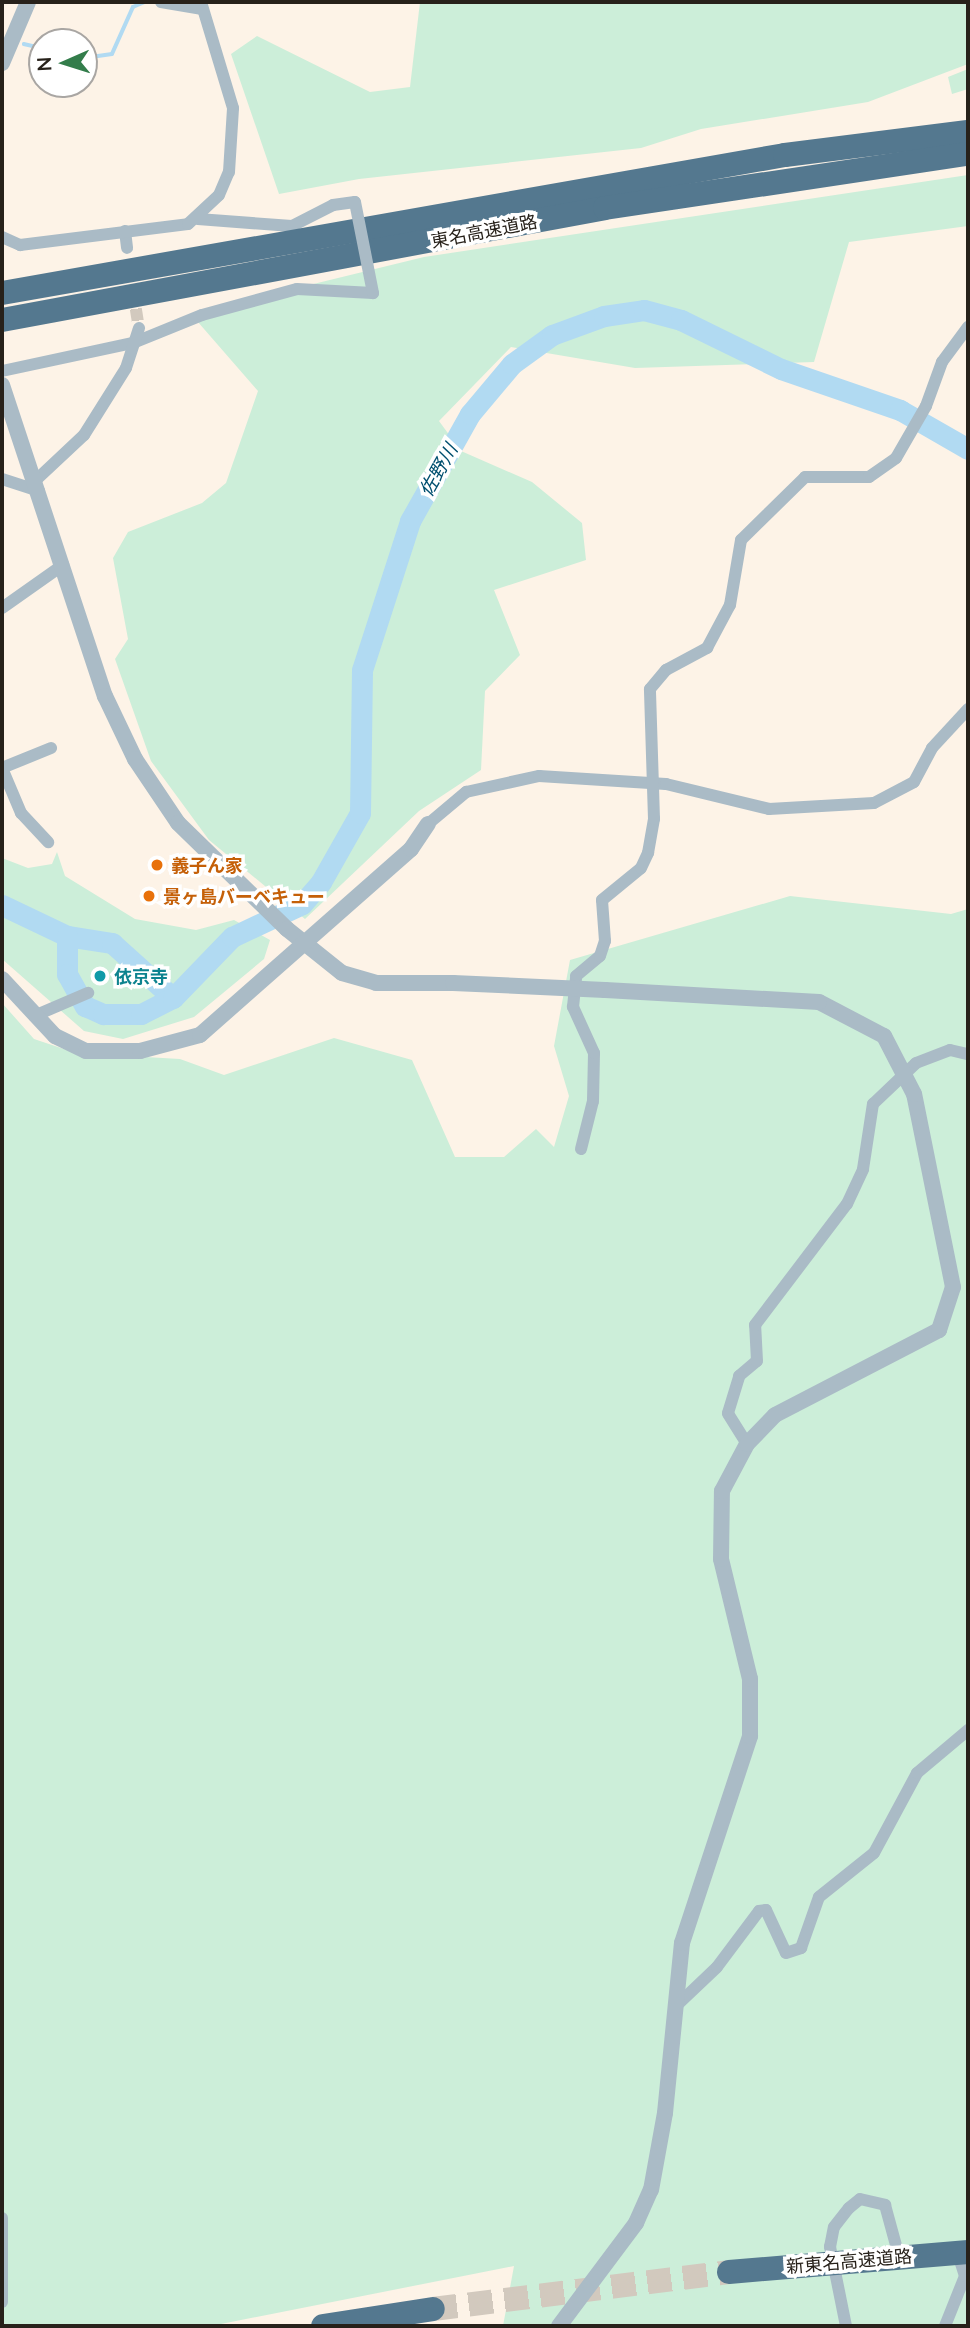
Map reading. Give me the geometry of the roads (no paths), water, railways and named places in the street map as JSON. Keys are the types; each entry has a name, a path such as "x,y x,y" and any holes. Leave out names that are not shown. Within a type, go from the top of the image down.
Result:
{"highway":[{"name":"東名高速道路","path":"2,293 785,155 968,132"},
{"name":"東名高速道路","path":"2,320 605,208 968,154"},
{"name":"新東名高速道路","path":"729,2272 968,2252"},
{"path":"323,2326 433,2309"}],"street":[{"path":"2,63 28,2"},
{"path":"163,3 201,6 222,55 233,108 229,172 219,195 198,219"},
{"path":"2,237 20,245 198,219 292,226 333,205 355,202 373,293 298,289 202,315 133,343 2,371"},
{"path":"125,231 128,248"},
{"path":"581,1149 593,1101 594,1053 573,1007 576,976 600,956 605,941 602,900 645,862 654,819 649,783 650,689 666,670 707,648 730,606 741,540 805,477 869,477 895,458 926,406 942,362 968,327"},
{"path":"38,486 85,435 126,368 139,328"},
{"path":"2,385 38,486 105,696 135,759 178,823 287,929 342,973 376,983 453,983 819,1002 884,1036 907,1071 953,1287 948,1313 924,1343 775,1415 747,1444 717,1513 721,1559 750,1679 750,1737 689,1909 674,2008 665,2113 651,2190 636,2223 559,2326"},
{"path":"2,480 38,486"},
{"path":"2,608 63,565"},
{"path":"2,979 34,1016 86,1051 178,1043 215,1026 303,942 411,849 446,803 491,783 539,776 649,783 769,809 874,803 914,782 932,748 968,709"},
{"path":"48,842 21,813 2,768 51,748"},
{"path":"34,1016 88,993"},
{"path":"747,1444 728,1413 732,1390 757,1361 762,1310 847,1204 863,1169 873,1104 907,1071 939,1053 968,1055"},
{"path":"674,2008 717,1967 759,1911 766,1910 786,1953 801,1948 819,1897 874,1853 917,1773 968,1730"},
{"path":"846,2326 830,2248 834,2227 860,2199 874,2198 890,2216 896,2257 903,2263 959,2257 965,2276 961,2296 945,2326"},
{"path":"2,2218 2,2302"}],"waterway":[{"path":"98,56 112,54 133,7 145,2"},
{"path":"24,44 28,45"},
{"name":"佐野川","path":"67,936 67,974 85,1006 103,1014 141,1014 173,998 232,937 302,904 321,882 360,813 362,670 410,521 470,414 512,364 552,335 604,316 644,310 681,320 781,369 900,410 968,449"},
{"name":"佐野川","path":"2,905 67,936 112,943 173,998"}],"tunnel":[{"path":"133,291 139,328"},
{"path":"433,2309 729,2272"}],"place":[{"name":"義子ん家","path":"157,865"},
{"name":"景ヶ島バーベキュー","path":"149,896"},
{"name":"依京寺","path":"100,976"}]}
